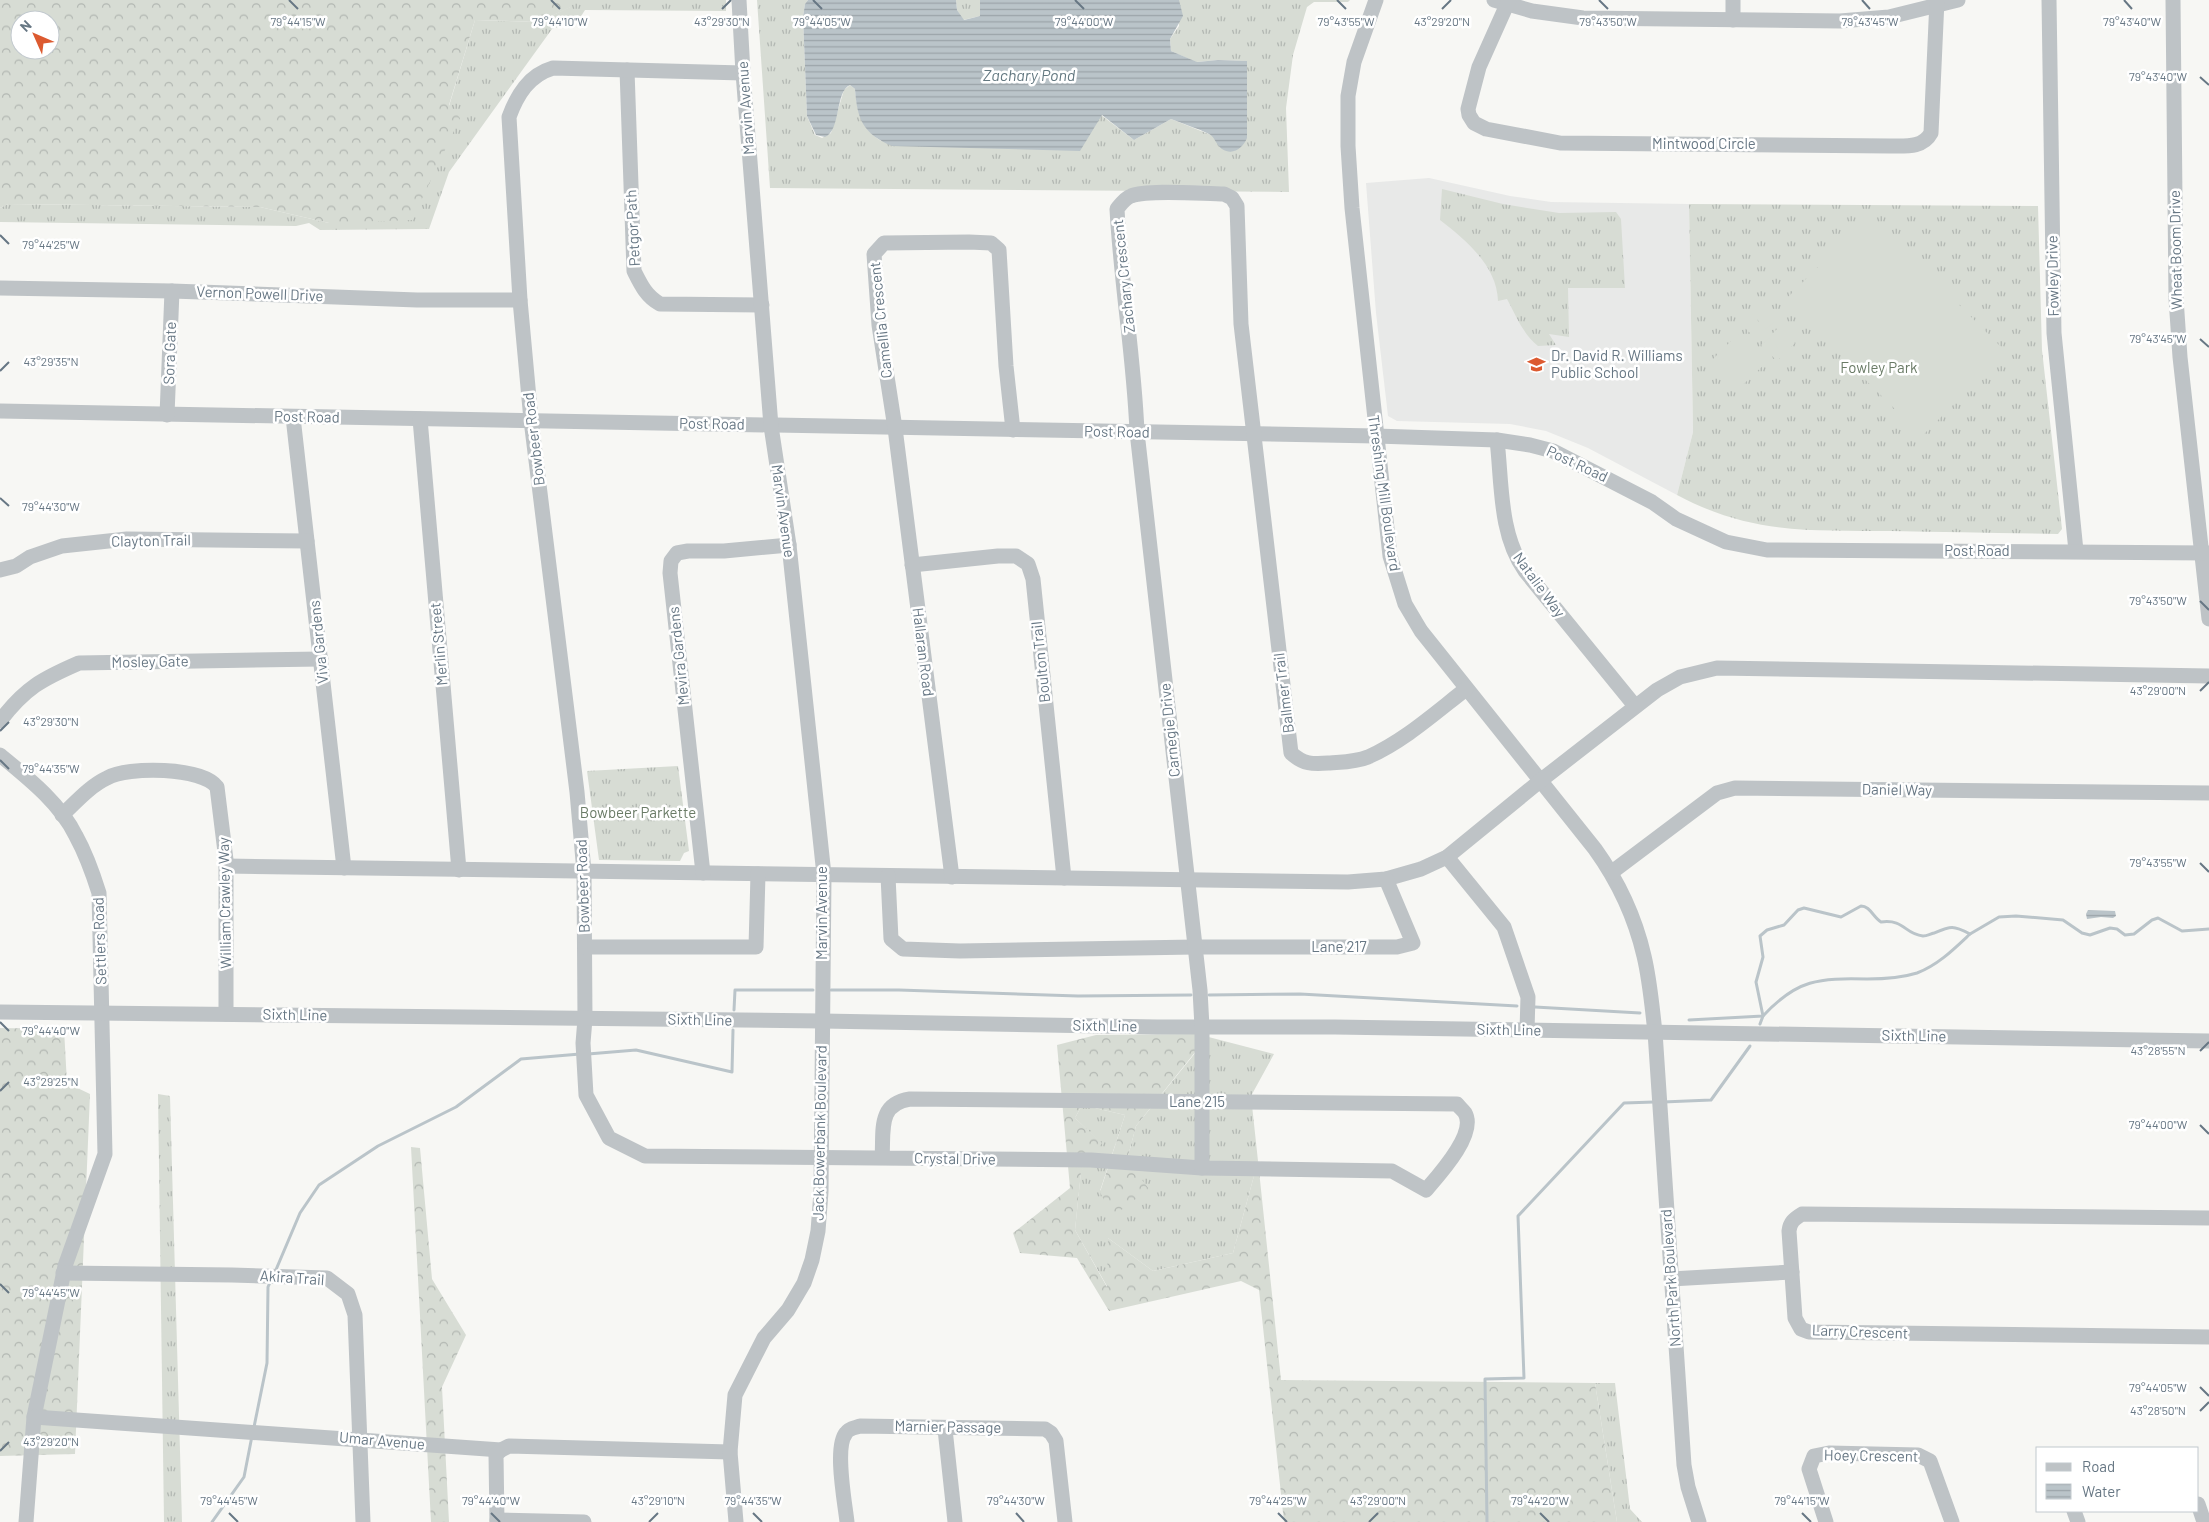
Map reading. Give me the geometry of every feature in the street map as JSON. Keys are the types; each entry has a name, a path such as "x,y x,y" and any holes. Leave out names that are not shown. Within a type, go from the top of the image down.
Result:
{"street":[{"name":"Marvin Avenue","path":"739,0 771,426 789,546 824,875 822,1021"},
{"name":"Threshing Mill Boulevard","path":"1376,0 1354,62 1348,96 1347,118 1352,208 1390,556 1401,594 1421,632 1596,849 1612,872 1640,940 1648,973 1655,1032"},
{"path":"1732,0 1733,20"},
{"path":"1503,2 1532,11 1583,18 1861,20 1904,14 1936,3 1958,0"},
{"name":"Fowley Drive","path":"2049,0 2054,333 2076,551"},
{"name":"Wheat Boom Drive","path":"2173,0 2176,298 2180,357 2206,553 2209,619"},
{"name":"Mintwood Circle","path":"1503,2 1479,67 1468,109 1474,123 1486,129 1560,143 1890,146 1917,144 1926,140 1931,132 1936,3"},
{"name":"Bowbeer Road","path":"585,1019 584,872 578,792 531,420 520,300 509,117 513,106 530,80 540,72 553,68 743,73"},
{"name":"Petgor Path","path":"627,70 634,271 642,288 650,298 660,304 762,305"},
{"name":"Zachary Crescent","path":"1137,432 1134,365 1117,209 1131,196 1146,193 1192,193 1224,194 1232,198 1236,206 1241,324 1254,434"},
{"name":"Camellia Crescent","path":"895,428 879,325 874,254 884,243 970,242 991,243 999,250 1006,366 1013,430"},
{"name":"Vernon Powell Drive","path":"0,288 172,291 417,300 520,300"},
{"name":"Sora Gate","path":"167,414 172,291"},
{"name":"Post Road","path":"0,411 1376,436 1497,440 1530,445 1568,458 1652,502 1676,519 1726,542 1776,550 2206,553"},
{"name":"Viva Gardens","path":"292,417 344,868"},
{"name":"Merlin Street","path":"420,419 459,870"},
{"name":"Hallaran Road","path":"895,428 952,877"},
{"name":"Carnegie Drive","path":"1137,432 1195,947 1202,1027 1202,1168"},
{"name":"Ballmer Trail","path":"1254,434 1292,753 1301,762 1316,764 1347,762 1367,757 1408,733 1466,689"},
{"name":"Natalie Way","path":"1497,440 1505,515 1511,544 1516,556 1525,571 1635,706"},
{"name":"Clayton Trail","path":"0,570 16,566 30,557 62,546 127,539 307,541"},
{"name":"Mevira Gardens","path":"703,873 670,573 671,561 677,553 688,551 724,551 789,546"},
{"name":"Boulton Trail","path":"912,565 998,556 1016,556 1028,564 1033,579 1064,878"},
{"name":"Mosley Gate","path":"0,721 14,702 42,679 79,664 321,659"},
{"path":"226,866 1348,882 1386,879 1421,869 1447,857 1635,706 1680,676 1717,668 2209,676"},
{"name":"Settlers Road","path":"0,755 29,779 62,814 76,835 91,868 99,893 105,1154 63,1273 34,1417 26,1522"},
{"name":"William Crawley Way","path":"62,814 97,784 121,772 145,770 195,774 213,782 217,787 226,866 226,1014"},
{"name":"Daniel Way","path":"1612,872 1717,793 1735,788 2209,793"},
{"path":"1447,857 1504,927 1528,997 1527,1030"},
{"path":"585,947 756,947 758,874"},
{"path":"888,876 891,939 903,949 960,951 1195,947"},
{"name":"Lane 217","path":"1195,947 1397,947 1413,943 1386,879"},
{"name":"Sixth Line","path":"0,1012 1527,1030 2209,1041"},
{"name":"Crystal Drive","path":"585,1019 583,1043 586,1095 610,1138 645,1156 1091,1160 1202,1168 1392,1171 1426,1190"},
{"name":"Jack Bowerbank Boulevard","path":"736,1522 730,1452 735,1395 764,1338 788,1310 804,1283 812,1260 818,1231 821,1159 822,1021"},
{"name":"North Park Boulevard","path":"1655,1032 1684,1465 1688,1487 1699,1522"},
{"name":"Lane 215","path":"882,1158 885,1114 894,1103 901,1101 1457,1104 1465,1114 1466,1133 1443,1170 1426,1190"},
{"name":"Larry Crescent","path":"2209,1218 1802,1214 1790,1224 1795,1318 1802,1330 1809,1332 2209,1337"},
{"path":"1671,1279 1792,1272"},
{"name":"Akira Trail","path":"63,1273 232,1274 327,1278 348,1294 355,1315 363,1522"},
{"name":"Umar Avenue","path":"34,1417 360,1438 501,1450 509,1446 730,1452"},
{"name":"Marnier Passage","path":"847,1522 840,1448 845,1433 850,1429 860,1426 945,1429 1037,1428 1051,1433 1056,1441 1064,1522"},
{"path":"945,1429 955,1522"},
{"path":"501,1450 496,1455 497,1521 584,1522"},
{"name":"Hoey Crescent","path":"1826,1522 1809,1468 1814,1456 1829,1453 1918,1455 1926,1457 1930,1461 1952,1522"},
{"path":"2199,1507 2204,1522"}],"shaded area":[{"name":"Dr. David R. Williams Public School","path":"1429,178 1510,196 1551,202 1689,204 1693,432 1677,495 1588,448 1546,431 1510,424 1397,421 1388,416 1376,313 1366,183"}],"green space":[{"path":"0,0 571,0 571,7 538,22 475,20 449,105 460,118 412,220 329,223 260,207 8,204 0,208"},
{"path":"571,0 726,0 726,11 585,10 578,21 552,29 449,172 429,229 320,230 309,223 296,226 0,222 0,208 8,204 260,207 329,223 449,106 475,20 538,22 570,7"},
{"path":"757,0 808,0 805,4 803,17 807,116 815,135 822,138 831,133 844,90 850,85 855,89 861,118 874,136 881,141 1101,115 1134,140 1171,119 1211,135 1247,61 1218,60 1196,62 1171,51 1170,39 1179,26 1179,0 1350,0 1348,2 1314,2 1307,7 1293,55 1286,108 1289,192 770,188"},
{"path":"956,0 980,0 980,16 963,20 957,10"},
{"path":"1442,189 1503,204 1559,213 1616,212 1621,219 1625,288 1568,288 1569,337 1549,334 1556,345 1538,346 1524,330 1507,299 1498,301 1492,276 1486,265 1470,245 1440,220"},
{"name":"Fowley Park","path":"1689,204 2038,206 2042,350 2062,529 2058,534 1834,531 1782,528 1756,524 1731,517 1704,508 1677,495 1693,432"},
{"path":"1870,215 2006,352 1922,436 1785,300"},
{"path":"1758,306 1774,322 1766,329 1751,313"},
{"path":"1747,316 1763,332 1756,339 1740,323"},
{"path":"1779,327 1795,343 1788,350 1772,334"},
{"path":"1738,334 1766,363 1753,375 1725,347"},
{"path":"1769,338 1784,354 1777,361 1761,345"},
{"path":"1721,351 1749,379 1735,392 1708,364"},
{"name":"Bowbeer Parkette","path":"678,766 689,851 684,853 680,861 599,860 587,771"},
{"path":"0,1028 64,1029 67,1083 90,1094 75,1454 0,1456"},
{"path":"1197,1034 1274,1054 1251,1096 1258,1161 1233,1253 1153,1271 1108,1238 1108,1288 1075,1230 1081,1171 1101,1143 1075,1118 1082,1105 1125,1115 1100,1191 1127,1160 1136,1126 1200,1047"},
{"path":"1197,1034 1200,1046 1136,1126 1127,1160 1149,1189 1112,1217 1100,1192 1125,1115 1082,1105 1075,1118 1102,1143 1081,1172 1075,1230 1107,1287 1108,1238 1153,1271 1233,1253 1258,1161 1281,1380 1595,1383 1617,1522 1284,1522 1259,1290 1241,1281 1109,1311 1077,1258 1020,1253 1013,1233 1070,1188 1057,1045 1096,1035"},
{"path":"158,1094 170,1096 182,1522 164,1522"},
{"path":"411,1147 420,1148 432,1279 466,1335 442,1387 449,1522 431,1522"},
{"path":"1595,1383 1615,1383 1630,1509 1642,1522 1617,1522"}],"water":[{"name":"Zachary Pond","path":"808,0 956,0 957,10 964,20 980,16 980,0 1179,0 1183,16 1170,39 1171,51 1197,62 1218,60 1247,61 1247,138 1237,150 1226,151 1209,134 1171,119 1134,140 1102,115 1080,151 892,146 874,136 863,124 858,109 855,89 850,85 842,95 834,127 830,133 825,137 816,135 807,116 803,17 805,4"},
{"path":"2088,910 2115,911 2116,916 2113,918 2087,919 2086,914"}],"waterway":[{"path":"1760,1024 1763,1016 1756,982 1763,957 1760,936 1767,930 1784,925 1798,910 1804,908 1841,917 1864,906 1881,922 1895,923 1912,933 1923,936 1952,927 1970,934 1999,917 2016,916 2063,920 2082,933 2090,935 2110,928 2117,929 2125,935 2134,934 2152,920 2158,918 2182,931 2209,929"},
{"path":"1689,1020 1763,1016 1787,994 1810,983 1835,979 1886,978 1917,973 1939,961 1970,934"},
{"path":"734,1010 735,990 813,990"},
{"path":"831,990 899,990 1078,996 1191,995"},
{"path":"1209,995 1300,994 1517,1006"},
{"path":"1535,1007 1640,1013"},
{"path":"588,1054 636,1050 732,1072 733,1030"},
{"path":"1663,1102 1711,1100 1750,1046"},
{"path":"275,1272 300,1213 319,1185 378,1146 456,1107 521,1059 580,1054"},
{"path":"1487,1522 1485,1379 1524,1378 1518,1216 1624,1103 1654,1102"},
{"path":"254,1427 267,1363 268,1287 271,1280"},
{"path":"212,1522 244,1477 252,1436"}],"place":[{"name":"Dr. David R. Williams Public School","path":"1537,365"}]}
